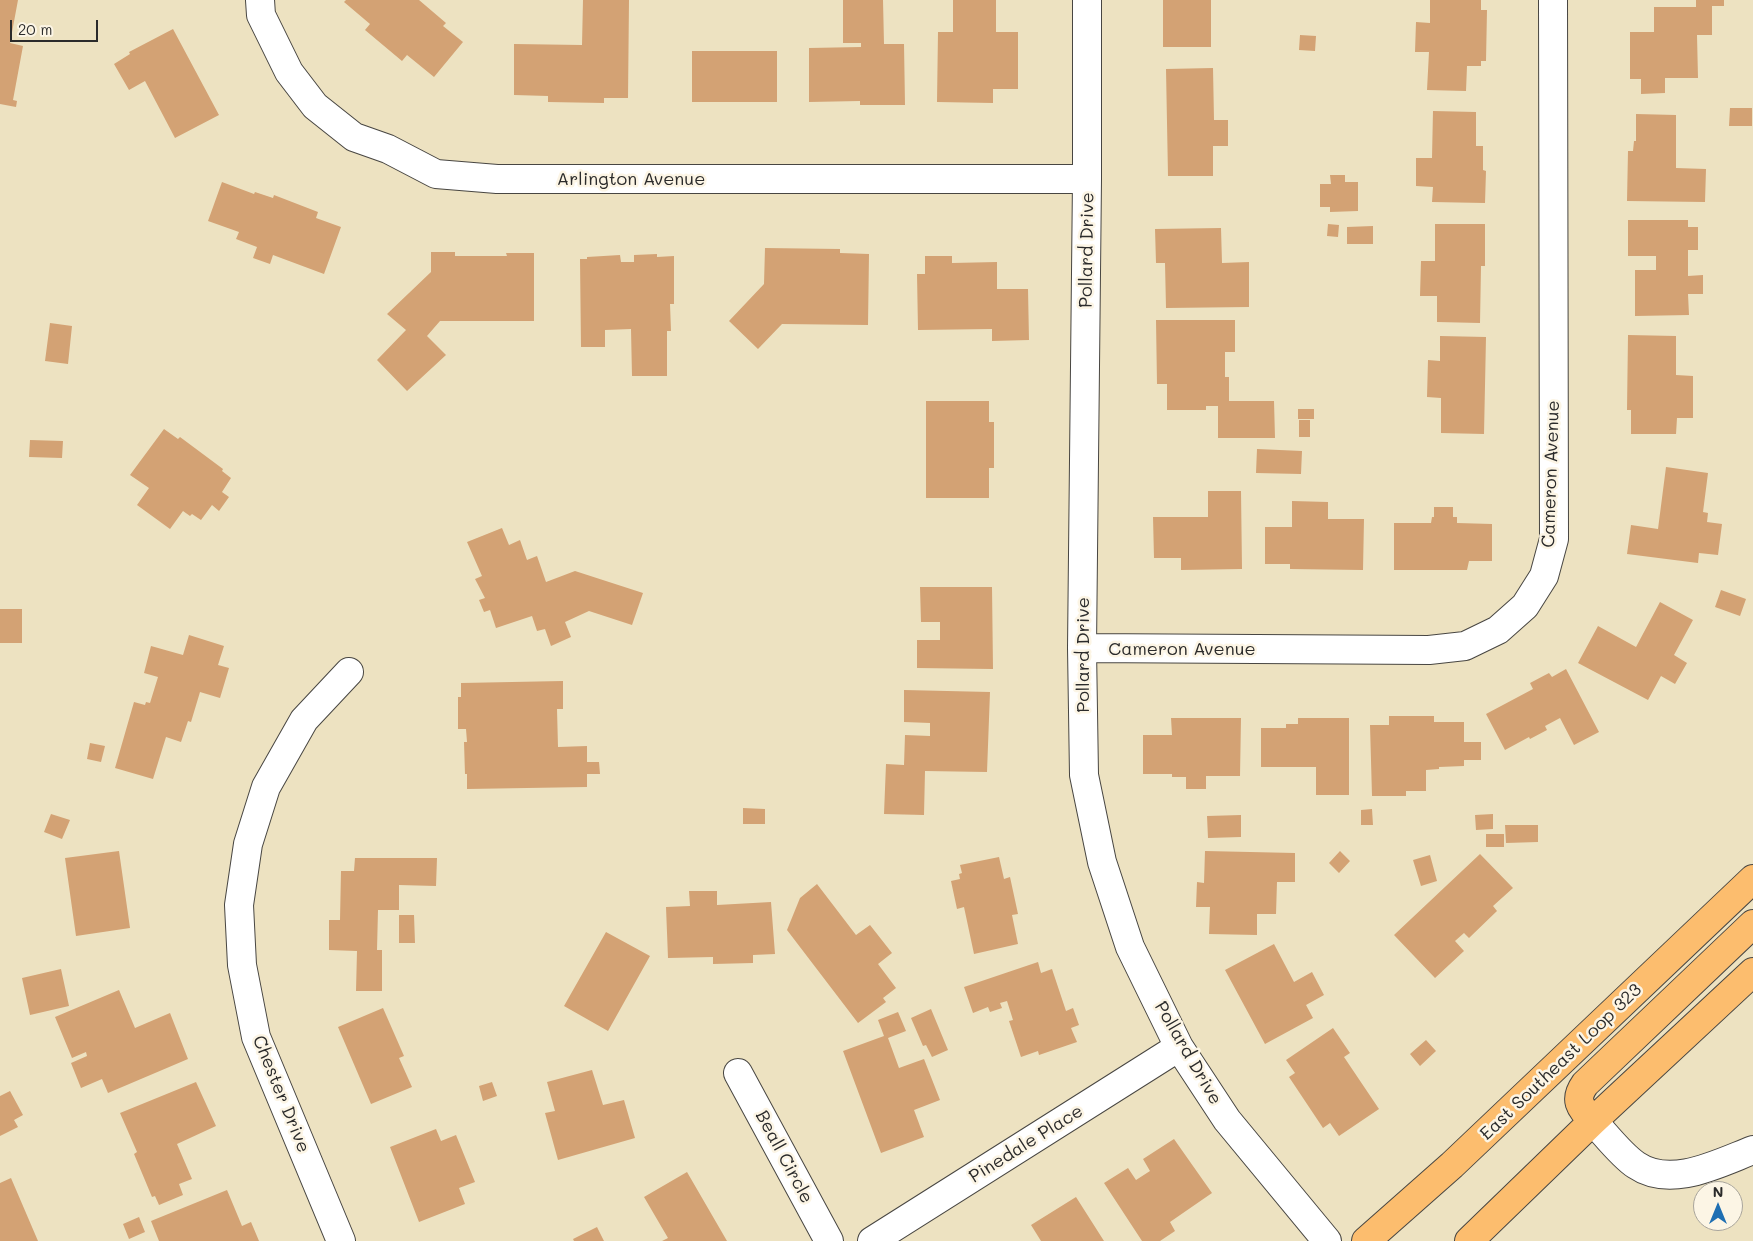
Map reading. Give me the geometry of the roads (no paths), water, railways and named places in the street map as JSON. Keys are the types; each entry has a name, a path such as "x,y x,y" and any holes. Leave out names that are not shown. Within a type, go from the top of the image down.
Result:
{"highway":[{"name":"East Southeast Loop 323","path":"1366,1241 1452,1165 1753,879"},
{"path":"1593,1121 1581,1108 1578,1099 1580,1091 1585,1084 1753,924"},
{"path":"1469,1241 1593,1121 1753,972"}],"street":[{"name":"Arlington Avenue","path":"260,0 261,15 289,72 315,106 354,136 388,149 436,174 497,178 1087,178"},
{"name":"Pollard Drive","path":"1087,0 1082,648 1084,775 1102,862 1130,947 1179,1047 1227,1120 1327,1241"},
{"name":"Cameron Avenue","path":"1082,648 1429,650 1465,646 1498,630 1525,606 1544,576 1554,538 1554,0"},
{"name":"Chester Drive","path":"341,1241 256,1037 242,966 239,905 248,844 266,787 304,720 349,672"},
{"name":"Pinedale Place","path":"872,1241 1179,1047"},
{"name":"Beall Circle","path":"738,1073 829,1241"},
{"path":"1593,1121 1634,1164 1642,1169 1658,1173 1678,1174 1698,1170 1753,1150"}]}
